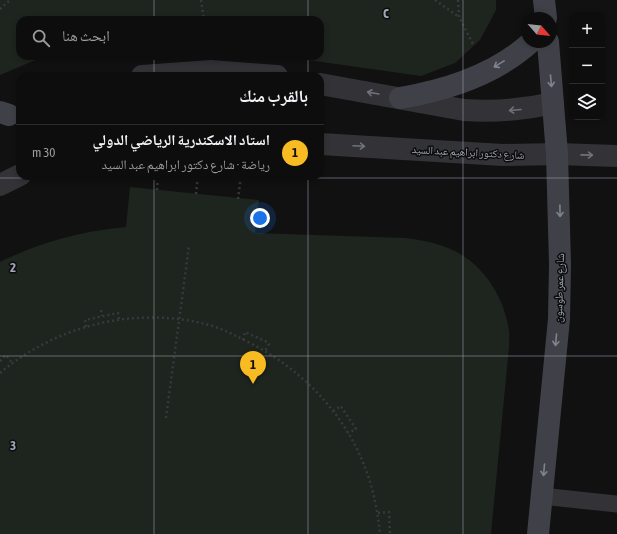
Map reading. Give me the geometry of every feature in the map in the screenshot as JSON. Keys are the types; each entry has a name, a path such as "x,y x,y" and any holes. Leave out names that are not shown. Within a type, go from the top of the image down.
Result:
{"main road":[{"path":"544,0 545,12"},
{"path":"400,98 445,89 466,81 509,59 523,48"},
{"name":"شارع عمر طوسون","path":"538,534 559,319 560,264 557,154 548,48"}],"street":[{"path":"324,85 442,106 483,111 528,109 553,103"},
{"name":"شارع دكتور ابراهيم عبد السيد","path":"324,144 503,155 557,154 617,156"},
{"path":"0,185 16,177"}],"lane":[{"path":"542,496 617,504"}],"path":[{"path":"0,9 10,0"},
{"path":"201,0 203,16"},
{"path":"435,0 459,17"},
{"path":"157,190 158,180"},
{"path":"196,194 198,180"},
{"path":"238,198 240,180"},
{"path":"166,418 189,246"},
{"path":"101,310 102,316"},
{"path":"86,327 85,320 102,316 118,313 119,320"},
{"path":"0,373 12,363 43,344 61,335 86,327 143,317 180,319 212,326 265,351 284,363 319,394 333,411 348,433 366,469 375,498 380,534"},
{"path":"243,340 245,332 269,344 265,351"},
{"path":"257,338 259,334"},
{"path":"0,361 6,355 12,363"},
{"path":"333,411 341,406 356,429 348,433"},
{"path":"349,418 353,416"},
{"path":"378,513 389,512 390,534"}],"shaded area":[{"path":"0,0 496,0 496,10 480,40 455,63 421,76 307,60 324,60 324,16 16,16 16,60 36,60 0,75"},
{"path":"130,187 259,200 255,233 405,238 443,246 470,260 495,289 505,313 509,328 509,347 491,534 0,534 0,262 32,248 62,238 126,227"}],"place":[{"name":"استاد الاسكندرية الرياضي الدولي","path":"253,384"}]}
